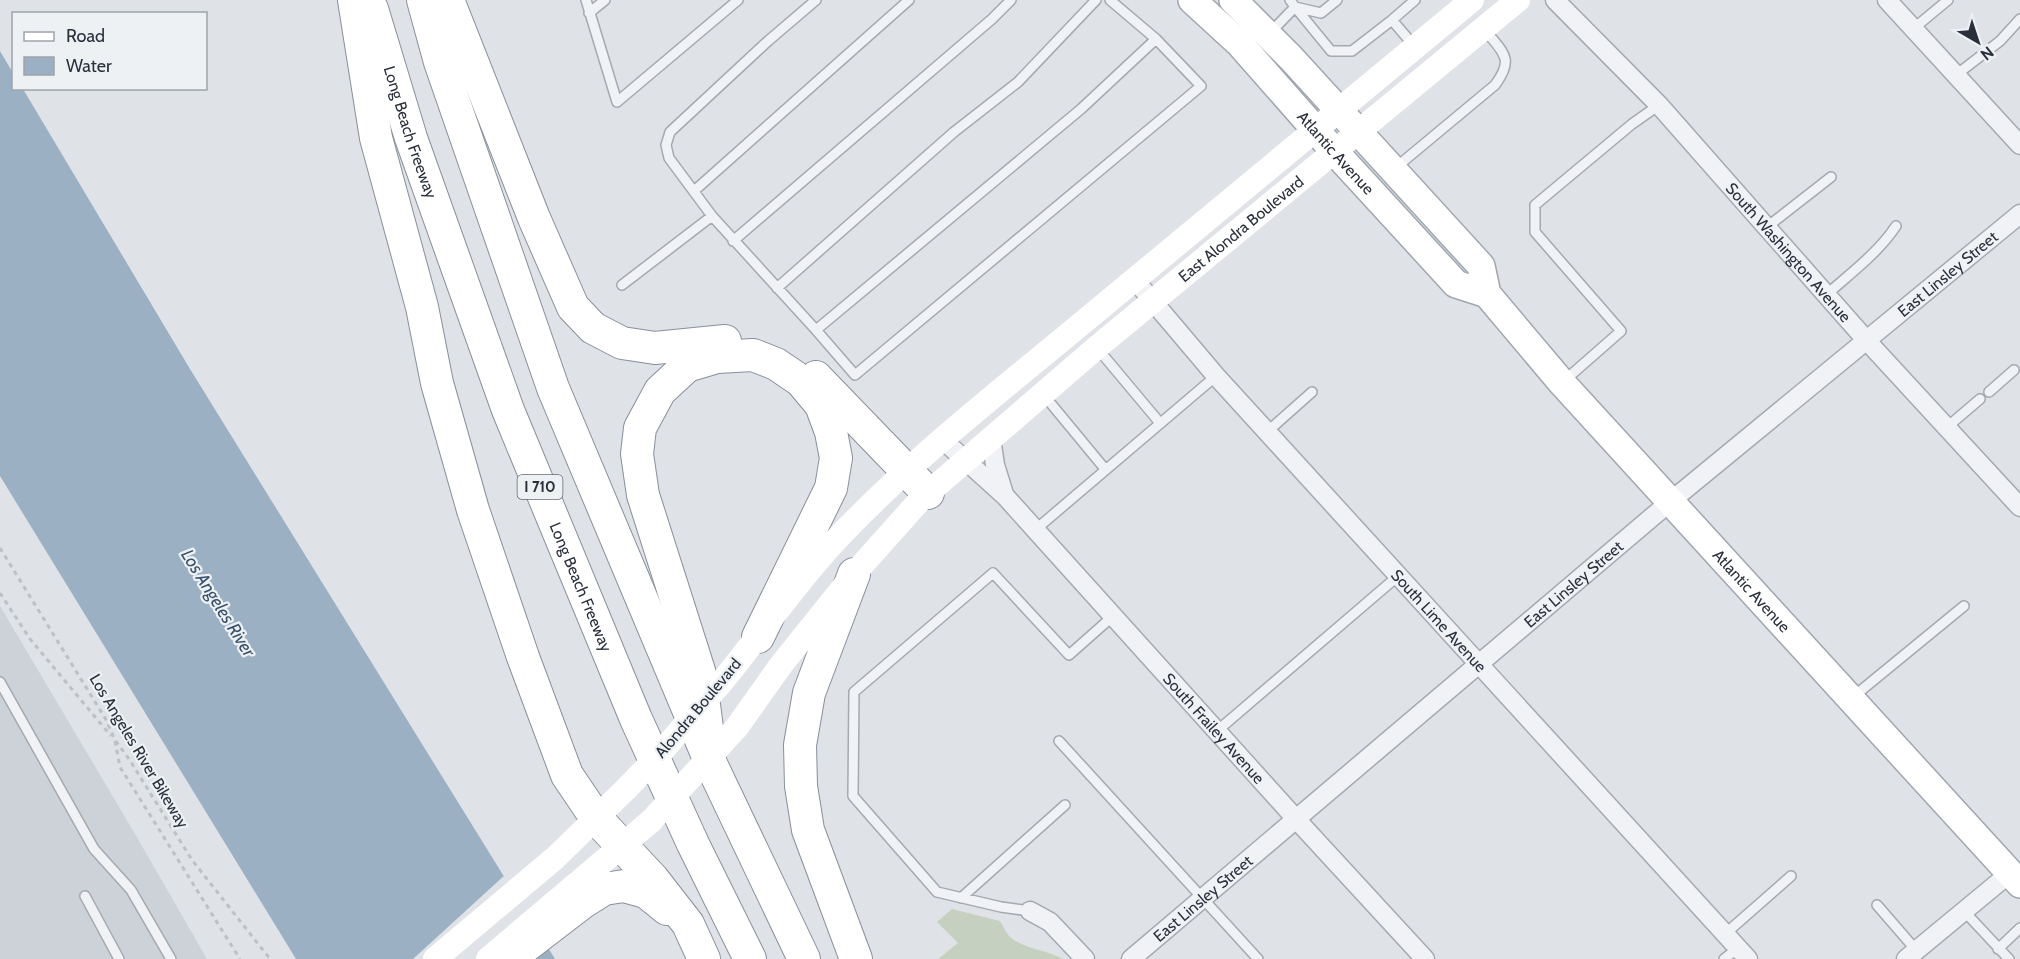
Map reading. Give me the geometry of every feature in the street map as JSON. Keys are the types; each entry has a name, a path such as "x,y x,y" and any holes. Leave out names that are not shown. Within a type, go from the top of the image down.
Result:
{"highway":[{"path":"354,0 376,138 422,307 437,383 473,510 523,657 567,775 596,818 653,879 688,924 705,959"},
{"name":"Long Beach Freeway","path":"369,0 411,138 508,410 636,719 693,844 750,959"},
{"path":"423,0 440,62 553,388 712,765 804,959"},
{"path":"448,0 560,280 573,307 593,328 622,343 655,348 716,341 751,341 777,348 796,360 823,383 918,482"},
{"path":"712,765 700,674 643,495 637,454 640,428 660,391 687,366 717,357 753,355 776,364 801,381 821,405 831,432 836,458 831,488 758,637"},
{"path":"854,574 809,693 800,745 801,786 808,830 856,959"},
{"path":"509,959 577,895 604,889 624,886 646,892 688,924"}],"main road":[{"name":"Atlantic Avenue","path":"1192,0 1240,45 1456,284 1486,294"},
{"name":"Atlantic Avenue","path":"1233,0 1339,110 1481,266 1486,294 1562,383 2015,879"},
{"name":"East Alondra Boulevard","path":"943,440 1472,0"},
{"name":"East Alondra Boulevard","path":"966,460 1153,300 1518,0"},
{"name":"Alondra Boulevard","path":"488,959 577,895 622,845 651,821 737,727 781,665 882,541 943,440"},
{"name":"Alondra Boulevard","path":"435,959 555,858 657,757 720,684 797,584 837,539 918,482 966,460"}],"street":[{"name":"South Washington Avenue","path":"1555,0 1659,105 1867,341 2020,507"},
{"path":"1887,0 2020,145"},
{"name":"East Linsley Street","path":"1131,959 1671,501 2020,214"},
{"name":"South Lime Avenue","path":"1134,279 1216,376 1725,934 1737,955"},
{"name":"South Frailey Avenue","path":"991,438 995,465 1005,495"},
{"name":"South Frailey Avenue","path":"943,440 1005,495 1425,959"},
{"path":"1911,955 1964,911 2015,879"},
{"path":"1030,911 1050,922 1085,959"}],"lane":[{"path":"586,0 617,102 738,0"},
{"path":"589,13 605,0"},
{"path":"816,0 670,132 666,145 669,158 712,216 855,375 1201,86 1156,39 1110,0"},
{"path":"694,191 909,0"},
{"path":"733,240 992,19 1011,0"},
{"path":"777,288 954,132 1018,82 1096,0"},
{"path":"1293,4 1322,13 1337,0"},
{"path":"1293,4 1331,51 1352,51 1415,0"},
{"path":"1913,29 1948,0"},
{"path":"1269,35 1293,4"},
{"path":"1956,75 1974,63 2020,19"},
{"path":"1392,20 1415,47"},
{"path":"1392,170 1495,85 1503,74 1507,63 1504,54 1483,28"},
{"path":"816,330 1081,109 1156,39"},
{"path":"1562,383 1622,331 1535,232 1535,205 1631,125 1659,105"},
{"path":"1767,227 1832,177"},
{"path":"622,285 712,216"},
{"path":"1826,295 1869,257 1888,238 1896,226"},
{"path":"1096,348 1160,423"},
{"path":"1989,392 2014,370"},
{"path":"1035,530 1216,376"},
{"path":"1267,432 1312,392"},
{"path":"1043,394 1105,469"},
{"path":"1946,428 1980,399"},
{"path":"1030,911 937,892 854,795 854,692 993,573 1069,655 1113,616"},
{"path":"1217,731 1398,576"},
{"path":"1851,699 1964,606"},
{"path":"0,682 94,849 131,890 171,959"},
{"path":"1059,741 1258,959"},
{"path":"961,898 1065,805"},
{"path":"1725,934 1791,876"},
{"path":"85,896 119,959"},
{"path":"1877,905 1911,955"},
{"path":"1964,911 2009,959"},
{"path":"1998,949 2020,928"}],"path":[{"name":"Los Angeles River Bikeway","path":"0,548 105,718 115,740 192,860 270,959"},
{"path":"0,593 30,639 115,740 120,767 240,959"}],"shaded area":[{"path":"0,606 135,834 207,959 0,959"}],"green space":[{"path":"952,909 1000,921 1016,941 1063,959 938,959 958,943 937,922"}],"water":[{"name":"Los Angeles River","path":"0,51 12,71 12,90 24,90 190,369 555,959 296,959 0,476"}],"pier":[{"path":"506,874 548,943 529,959 413,959"}]}
